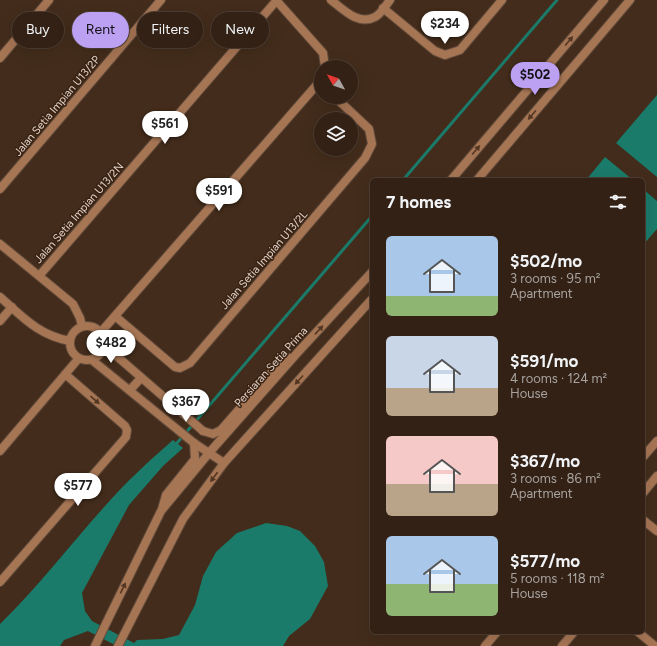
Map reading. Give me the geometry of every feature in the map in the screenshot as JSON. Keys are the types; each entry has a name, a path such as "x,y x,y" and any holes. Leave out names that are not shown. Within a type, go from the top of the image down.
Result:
{"street":[{"path":"0,58 49,0"},
{"name":"Jalan Setia Impian U13/2P","path":"0,189 161,0"},
{"path":"276,0 323,53 324,60"},
{"name":"Jalan Setia Impian U13/2N","path":"39,276 276,0"},
{"path":"331,0 357,19 366,19 376,16 390,0"},
{"path":"383,8 435,51 445,55 460,50 502,0"},
{"path":"589,18 597,0"},
{"path":"453,178 604,0"},
{"path":"478,178 630,0"},
{"path":"101,332 314,89"},
{"name":"Jalan Setia Impian U13/2L","path":"115,316 175,367 180,368 190,363 365,158 372,144 369,129 342,104"},
{"path":"0,244 73,304 82,326"},
{"name":"Persiaran Setia Prima","path":"95,645 161,511 209,453 299,351 370,274"},
{"path":"358,289 370,280"},
{"path":"0,297 39,330 53,338 70,341"},
{"path":"118,646 183,519 224,464 370,301"},
{"path":"0,321 12,307"},
{"path":"224,464 193,442 92,360 79,358 72,351 70,341 74,332 82,326 92,326 101,332 105,346 202,431 213,434 221,430 277,366 299,351"},
{"path":"92,360 100,355 105,346"},
{"path":"0,451 79,358"},
{"path":"0,582 126,437 127,430 125,426 65,374"},
{"path":"130,390 141,378"},
{"path":"645,456 657,441"},
{"path":"161,511 166,495 195,459 193,442"},
{"path":"645,491 657,476"},
{"path":"645,522 657,531"},
{"path":"485,646 495,634"},
{"path":"562,646 572,634"},
{"path":"640,634 655,646"}],"water":[{"path":"657,95 657,177 616,143"},
{"path":"605,157 631,178 588,178"},
{"path":"645,191 657,201 657,229 645,243"},
{"path":"173,440 183,448 163,466 129,505 82,593 85,611 92,621 134,643 137,640 163,639 179,635 195,605 203,576 216,552 237,533 266,523 287,526 300,531 315,546 324,562 328,586 310,619 289,636 283,646 117,646 88,631 64,640 60,646 0,646 0,624 41,581 113,497"}],"waterway":[{"path":"405,178 557,0"},
{"path":"177,443 370,218"}]}
